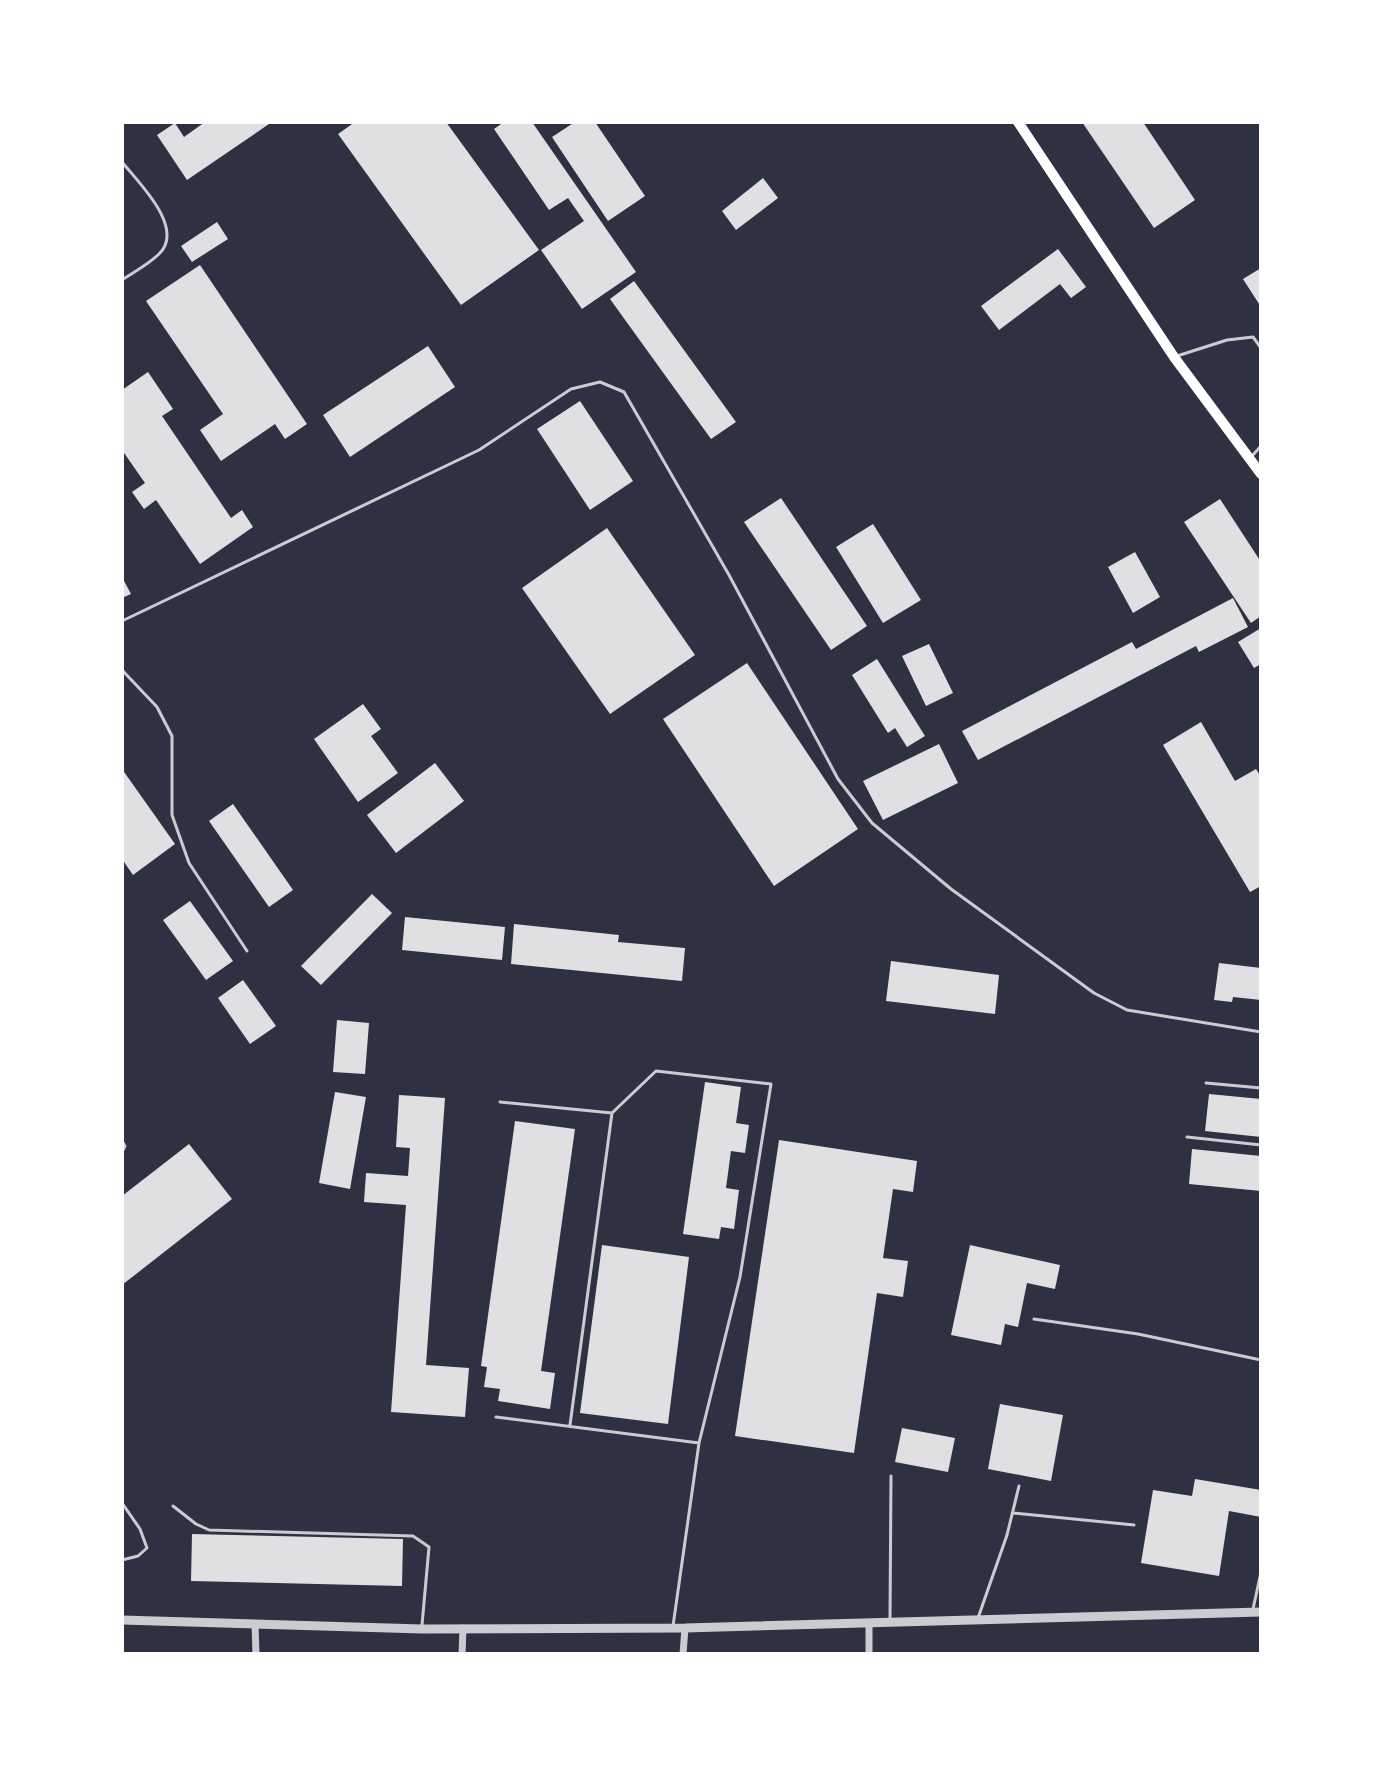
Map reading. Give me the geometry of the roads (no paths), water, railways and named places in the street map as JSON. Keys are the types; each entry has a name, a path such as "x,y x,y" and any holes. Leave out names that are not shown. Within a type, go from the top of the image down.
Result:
{"main road":[{"path":"1018,122 1174,357 1261,474"}],"street":[{"path":"122,1620 422,1629 685,1628 1257,1612"},
{"path":"255,1624 256,1654"},
{"path":"869,1625 869,1654"},
{"path":"462,1654 463,1628"},
{"path":"683,1654 685,1628"}],"lane":[{"path":"122,162 161,211 167,228 167,240 161,253 122,280"},
{"path":"1174,357 1227,340 1253,337 1261,348"},
{"path":"122,621 479,450 571,389 600,382 624,392 729,575 838,779 872,823 951,889 1094,993 1127,1010 1261,1032"},
{"path":"1250,459 1261,446"},
{"path":"122,670 157,707 172,736 172,815 180,839 189,863 247,951"},
{"path":"570,1425 612,1113 656,1071 771,1084 740,1277 699,1443 672,1628"},
{"path":"1206,1083 1261,1088"},
{"path":"500,1102 612,1113"},
{"path":"1187,1137 1261,1145"},
{"path":"122,1141 125,1146 122,1152"},
{"path":"1034,1319 1138,1334 1261,1360"},
{"path":"496,1417 699,1443"},
{"path":"890,1624 891,1476"},
{"path":"977,1621 1019,1486"},
{"path":"122,1503 140,1529 147,1548 138,1556 122,1560"},
{"path":"173,1506 209,1530 413,1536 429,1547 422,1629"},
{"path":"1013,1513 1134,1525"},
{"path":"1257,1612 1261,1572"}]}
